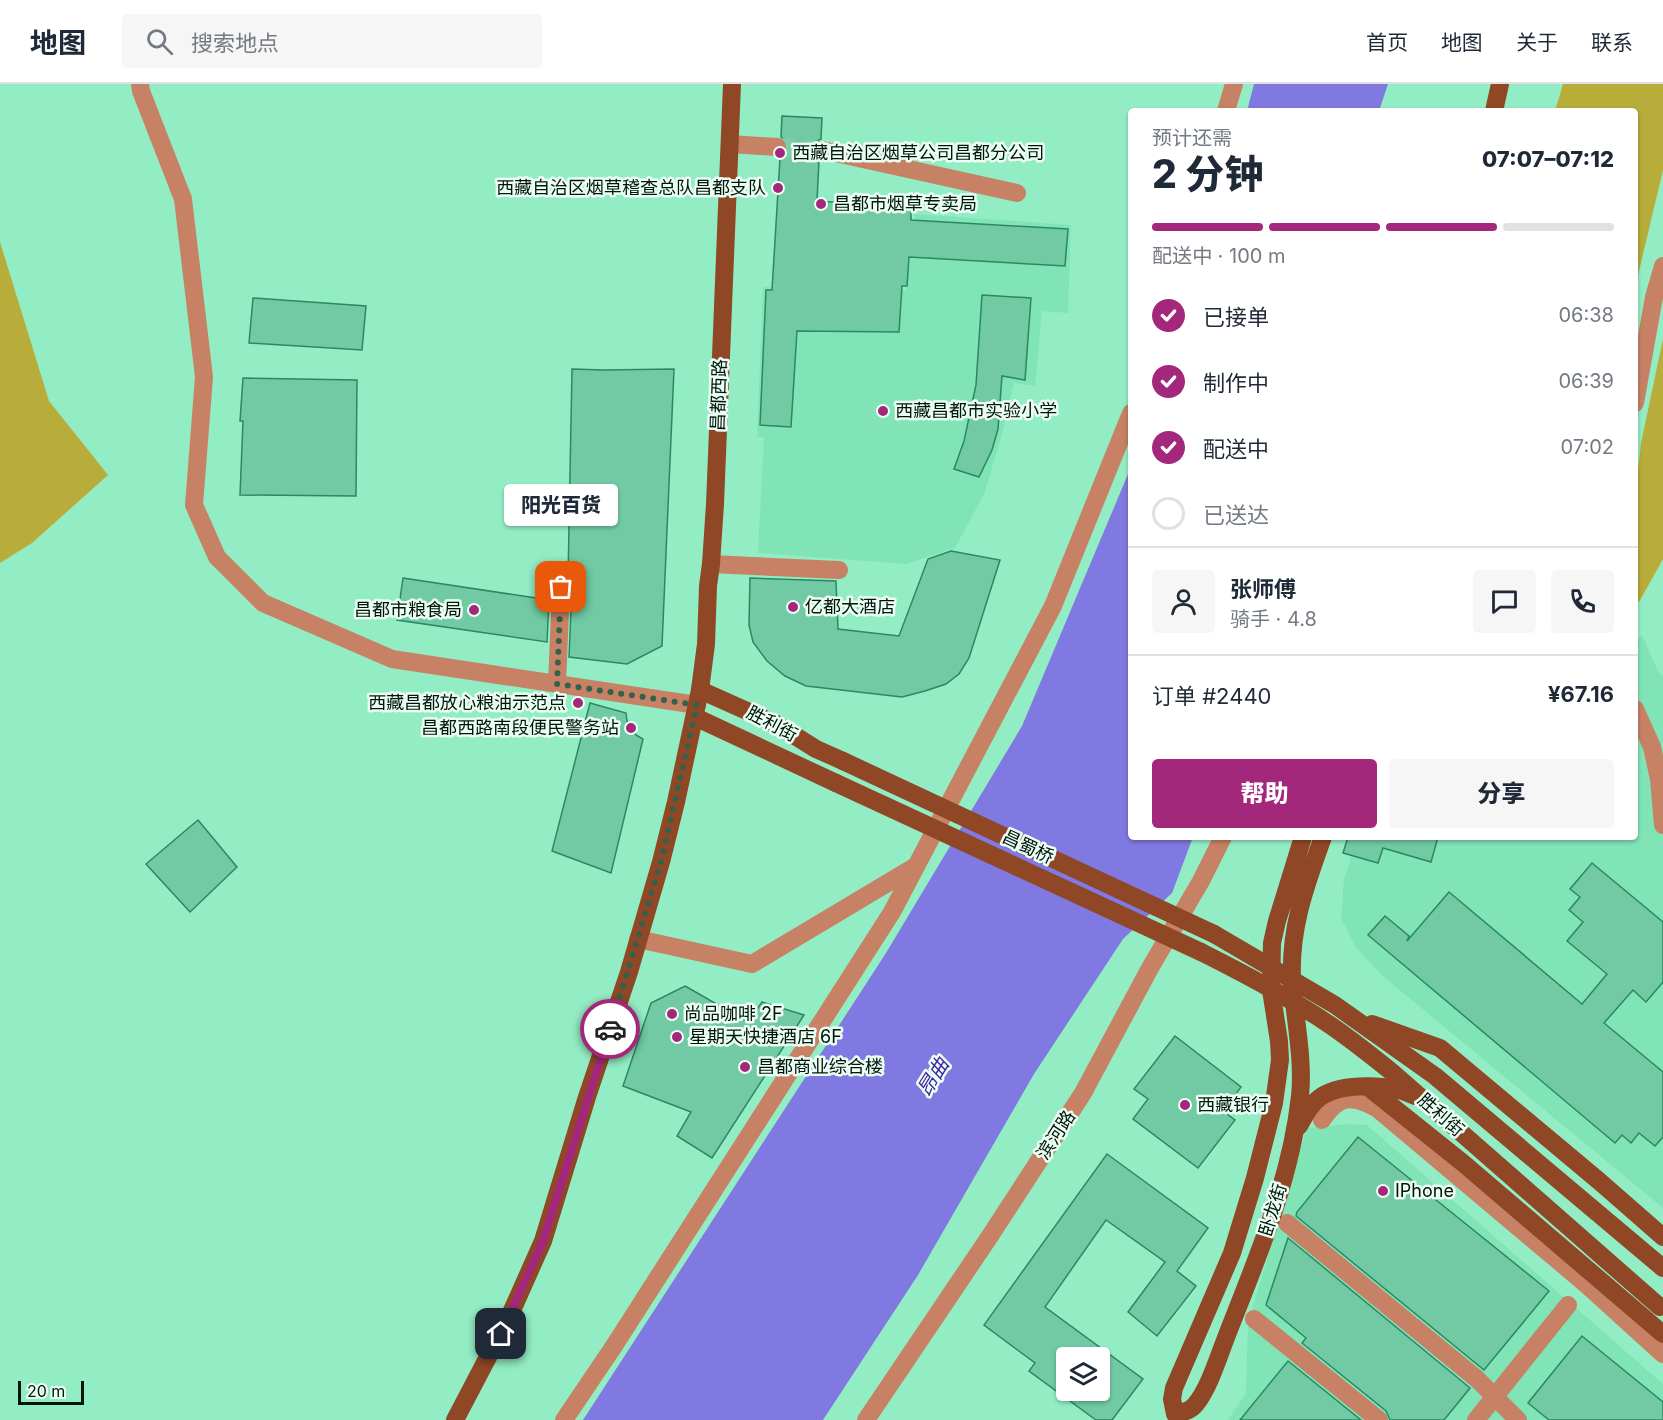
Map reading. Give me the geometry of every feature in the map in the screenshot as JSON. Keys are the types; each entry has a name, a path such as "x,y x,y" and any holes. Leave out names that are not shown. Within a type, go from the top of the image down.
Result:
{"main road":[{"name":"昌都西路","path":"455,1420 510,1315 543,1241 661,862 697,704 706,644 715,504 732,84"},
{"path":"1495,108 1500,84"},
{"name":"胜利街","path":"697,704 776,724 816,749 843,761"},
{"name":"胜利街","path":"697,704 836,783"},
{"name":"昌蜀桥","path":"843,761 1214,934"},
{"name":"昌蜀桥","path":"836,783 1201,952"},
{"name":"卧龙街","path":"1302,840 1272,943 1271,990 1280,1060 1274,1103 1255,1178 1232,1253 1174,1388 1172,1399 1175,1418 1193,1408 1210,1377 1262,1246 1288,1163 1295,1133 1300,1093 1299,1053 1292,980 1294,930 1322,840"},
{"name":"胜利街","path":"1214,934 1352,1017 1435,1076 1663,1268"},
{"name":"胜利街","path":"1201,952 1295,1003 1329,1024 1358,1046 1427,1103 1660,1307"},
{"path":"1352,1017 1440,1048 1663,1237"},
{"path":"1368,1087 1464,1163 1663,1334"},
{"path":"1295,1133 1312,1104 1322,1096 1338,1089 1368,1087 1391,1089 1410,1093 1427,1103"}],"street":[{"path":"140,84 183,199 204,377 194,505 217,557 263,603 393,660 697,704"},
{"path":"1227,108 1234,84"},
{"path":"730,144 777,147"},
{"path":"822,150 1017,193"},
{"path":"1638,387 1654,297 1663,266"},
{"path":"564,1420 614,1346 892,912 1053,606 1128,420"},
{"path":"711,564 839,570"},
{"path":"557,684 561,587"},
{"path":"1638,717 1652,747 1659,778 1663,825"},
{"name":"滨河路","path":"866,1420 1083,1093 1222,840"},
{"path":"638,939 752,964 916,866"},
{"path":"1322,1120 1332,1106 1344,1100 1357,1099 1378,1109 1587,1285 1663,1354"},
{"path":"1287,1223 1478,1379 1518,1420"},
{"path":"1476,1420 1568,1305"},
{"path":"1254,1319 1379,1420"}],"shaded area":[{"path":"1563,84 1663,84 1663,170 1638,275 1638,108 1556,108"},
{"name":"西藏昌都市实验小学","path":"915,214 1071,225 1068,313 1042,311 1035,386 1014,383 1001,438 984,494 955,548 906,564 758,553 764,437 757,437 763,287 906,290"},
{"path":"0,242 49,401 108,475 32,543 0,563"},
{"path":"1663,339 1663,559 1639,602 1638,471 1641,443"},
{"path":"1642,635 1658,671 1663,676 1663,1208 1385,978 1357,949 1341,919 1344,879 1357,840 1638,840 1638,639"},
{"path":"1349,1124 1367,1125 1663,1384 1663,1420 1228,1420 1246,1393 1248,1322 1307,1128"}],"water":[{"path":"1254,84 1388,84 1380,108 1248,108"},
{"name":"昂曲","path":"1128,474 1128,840 1192,840 1172,893 1123,939 1034,1074 918,1275 823,1420 583,1420 886,953 1022,726"}],"building":[{"path":"782,116 822,118 821,139 814,142 811,148 814,158 819,161 817,201 911,207 911,220 1068,229 1065,266 909,257 907,286 902,286 899,332 797,331 791,427 760,425 766,290 772,290 780,158 786,154 788,148 787,142 781,137"},
{"path":"982,295 1031,298 1025,380 1002,376 998,429 992,450 979,477 954,469 964,441 976,385"},
{"path":"253,298 366,306 362,350 249,343"},
{"path":"572,369 674,369 662,646 627,664 569,657 572,587 568,579"},
{"path":"243,378 357,380 356,496 240,495 243,421 240,421"},
{"name":"亿都大酒店","path":"951,551 1000,560 969,658 959,674 946,684 902,697 806,686 785,676 767,661 753,642 749,625 750,578 836,581 838,629 899,636 928,559"},
{"name":"昌都市粮食局","path":"403,578 549,600 547,642 397,620"},
{"path":"590,703 626,713 627,721 636,735 643,739 611,873 552,851"},
{"path":"198,820 237,867 190,912 146,864"},
{"path":"1347,840 1437,840 1431,862 1383,848 1378,863 1343,853"},
{"path":"1592,863 1663,922 1663,982 1646,1002 1633,990 1604,1023 1663,1072 1663,1137 1655,1146 1639,1133 1631,1143 1622,1135 1615,1143 1368,935 1385,916 1409,936 1407,941 1449,892 1582,1004 1607,974 1567,941 1583,922 1569,910 1580,897 1570,889"},
{"path":"685,986 748,1022 762,1002 804,1015 712,1158 677,1136 691,1112 623,1086 651,1003"},
{"name":"西藏银行","path":"1175,1036 1241,1087 1223,1111 1235,1120 1198,1168 1133,1119 1148,1099 1134,1089"},
{"path":"1358,1137 1549,1291 1484,1370 1296,1216"},
{"path":"1107,1154 1208,1228 1177,1271 1196,1286 1157,1336 1128,1312 1165,1262 1106,1220 1045,1307 1099,1347 1056,1347 1056,1391 1029,1371 1035,1363 984,1325"},
{"path":"1288,1238 1470,1388 1444,1420 1390,1420 1386,1411 1302,1343 1306,1338 1266,1305"},
{"path":"1582,1336 1663,1402 1663,1420 1549,1420 1528,1403"},
{"path":"1110,1355 1143,1379 1112,1420 1096,1420 1070,1401 1110,1401"},
{"path":"1288,1361 1361,1420 1240,1420"}],"tunnel":[{"path":"777,147 822,150"}],"way so far":[{"path":"561,587 557,684 697,705 661,862 610,1029"}],"place":[{"name":"西藏自治区烟草公司昌都分公司","path":"780,153"},
{"name":"西藏自治区烟草稽查总队昌都支队","path":"778,188"},
{"name":"昌都市烟草专卖局","path":"821,204"},
{"name":"西藏昌都市实验小学","path":"883,411"},
{"name":"阳光百货","path":"561,587"},
{"name":"亿都大酒店","path":"793,607"},
{"name":"昌都市粮食局","path":"474,610"},
{"name":"西藏昌都放心粮油示范点","path":"578,703"},
{"name":"昌都西路南段便民警务站","path":"631,728"},
{"name":"尚品咖啡 2F","path":"672,1014"},
{"name":"星期天快捷酒店 6F","path":"677,1037"},
{"name":"昌都商业综合楼","path":"745,1067"},
{"name":"西藏银行","path":"1185,1105"},
{"name":"IPhone","path":"1383,1191"}],"route":[{"path":"501,1334 543,1241 610,1029"}]}
